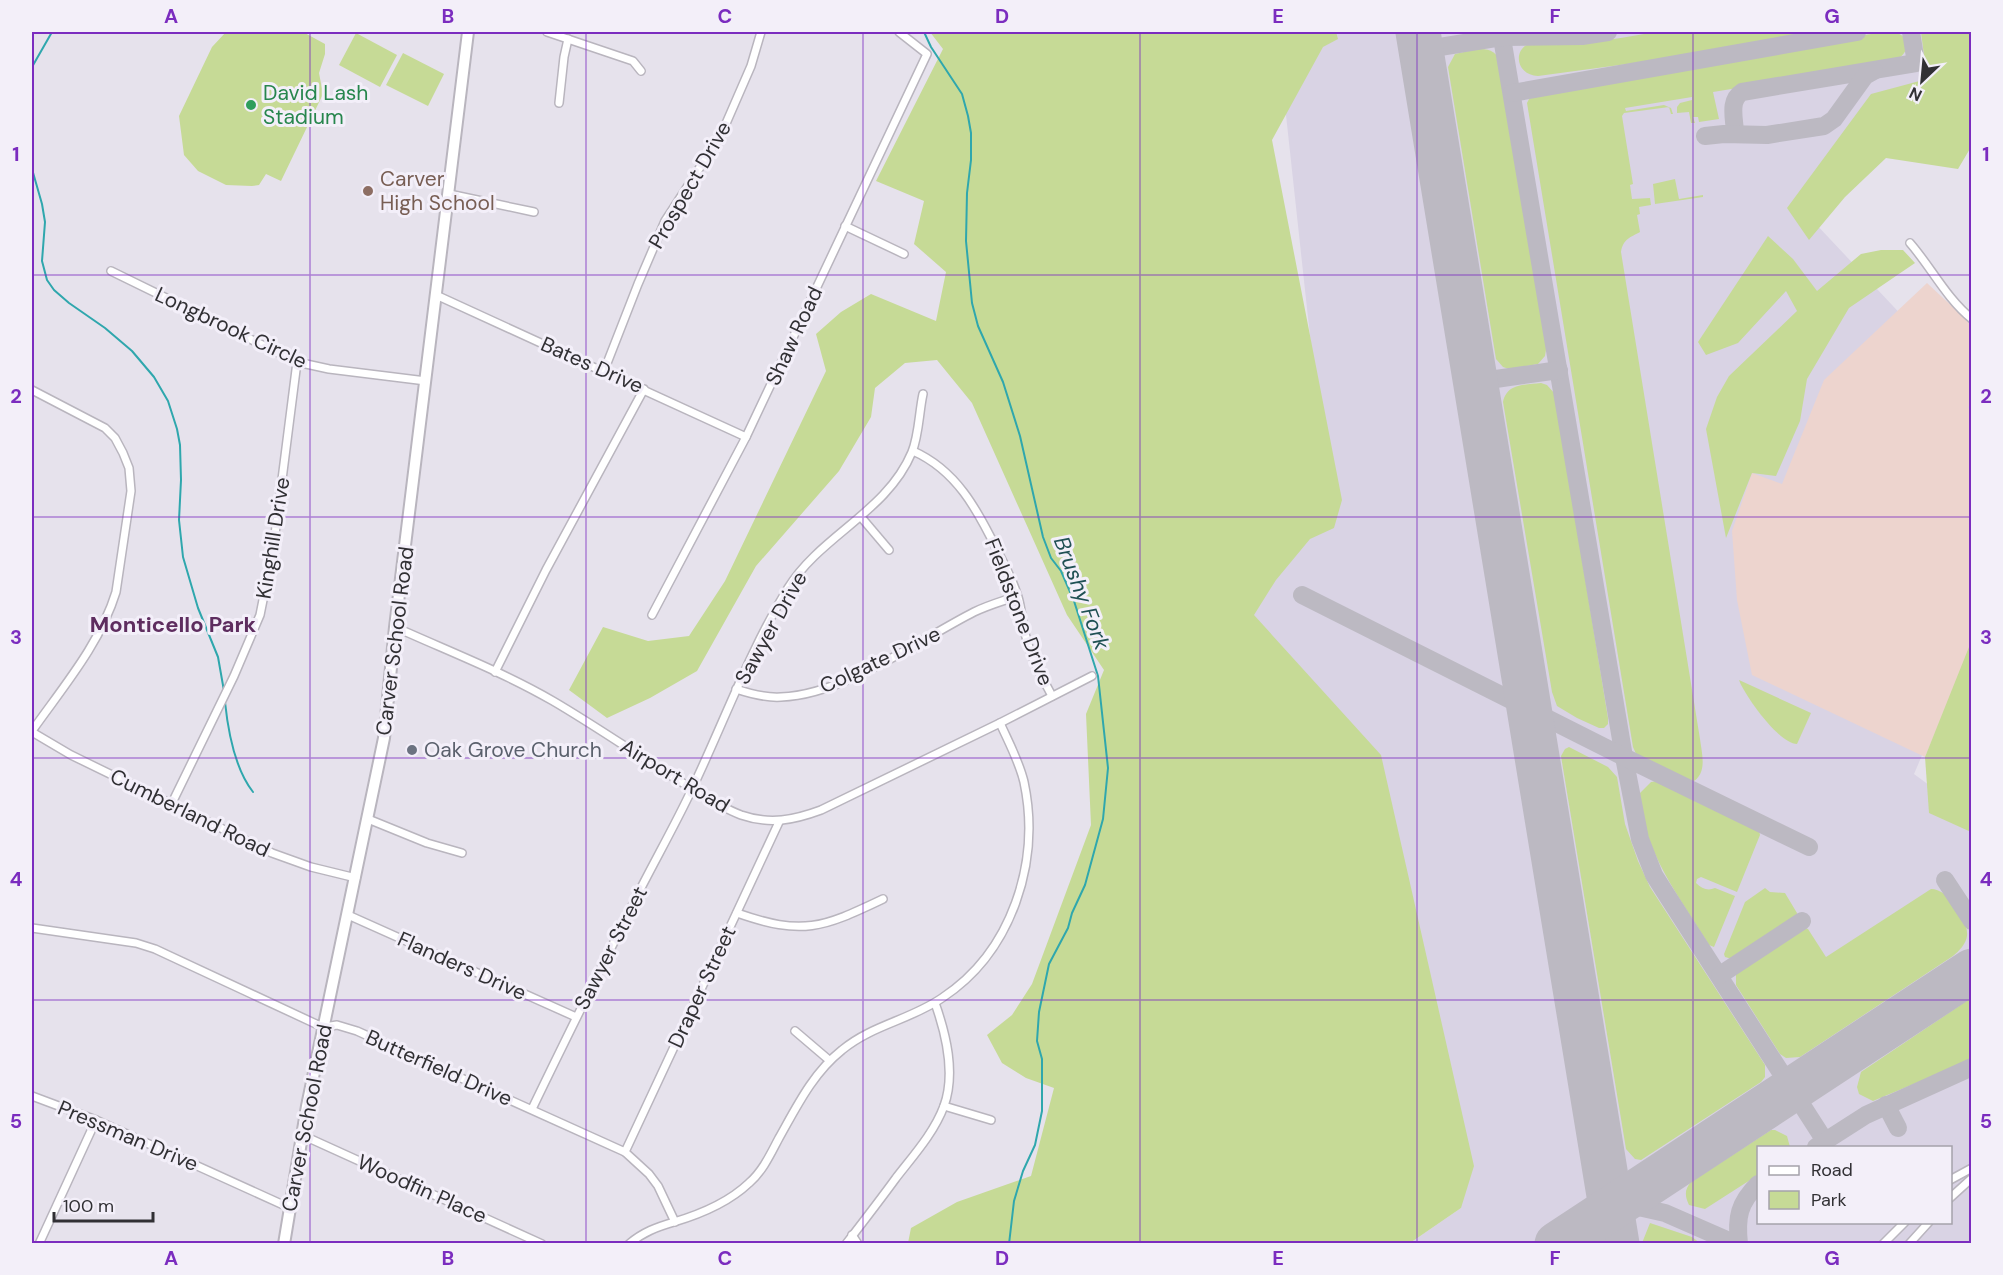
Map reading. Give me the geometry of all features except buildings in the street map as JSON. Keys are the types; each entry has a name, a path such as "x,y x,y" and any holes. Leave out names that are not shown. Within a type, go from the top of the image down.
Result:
{"main road":[{"name":"Carver School Road","path":"284,1244 302,1135 369,819 385,728 468,32"}],"street":[{"path":"546,32 633,61 641,71"},
{"name":"Prospect Drive","path":"604,371 665,221 721,135 748,73 761,32"},
{"name":"Shaw Road","path":"652,615 746,437 927,54 899,32"},
{"path":"560,103 568,39"},
{"path":"449,194 534,213"},
{"path":"845,226 904,254"},
{"path":"1910,243 1944,290 1971,319"},
{"name":"Longbrook Circle","path":"111,271 297,362 329,369 426,381"},
{"name":"Bates Drive","path":"436,295 746,437"},
{"name":"Kinghill Drive","path":"172,803 234,676 260,615 273,550 297,362"},
{"path":"495,672 546,570 644,389"},
{"path":"32,390 94,422 115,438 129,468 131,491 116,592 109,613 93,644 32,732"},
{"name":"Sawyer Drive","path":"692,789 736,689 777,609 801,570 824,547 861,517 900,474 913,451 922,394"},
{"name":"Fieldstone Drive","path":"913,451 934,462 966,494 989,532 1017,596 1025,637 1034,662 1052,696"},
{"path":"861,517 889,550"},
{"name":"Colgate Drive","path":"736,689 775,697 814,692 902,653 975,611 1017,596"},
{"name":"Airport Road","path":"396,627 552,701 692,789 742,815 779,822 821,810 1092,676"},
{"path":"629,1244 655,1227 675,1222 728,1200 752,1181 771,1154 801,1098 829,1060 868,1031 916,1013 935,1003 972,972 995,944 1014,910 1023,878 1029,836 1027,800 1020,768 1000,723"},
{"name":"Cumberland Road","path":"32,732 71,755 291,861 356,878"},
{"name":"Sawyer Street","path":"532,1109 692,789"},
{"path":"369,819 427,843 462,853"},
{"name":"Draper Street","path":"625,1152 779,822"},
{"path":"737,913 773,924 807,927 837,920 883,899"},
{"name":"Flanders Drive","path":"348,915 576,1017"},
{"name":"Butterfield Drive","path":"32,928 125,941 155,949 324,1027 337,1025 357,1031 532,1109 625,1152 649,1174 658,1186 675,1222"},
{"path":"846,1244 923,1144 944,1106 949,1060 943,1025 935,1003"},
{"path":"795,1030 829,1060"},
{"name":"Pressman Drive","path":"32,1096 96,1120 290,1208"},
{"path":"944,1106 991,1120"},
{"path":"39,1244 96,1120"},
{"name":"Woodfin Place","path":"302,1135 542,1244"},
{"path":"1952,1179 1971,1168"},
{"path":"1952,1196 1971,1178"},
{"path":"1883,1244 1903,1224"},
{"path":"1909,1244 1927,1224"},
{"path":"852,1235 858,1244"}],"shaded area":[{"path":"1277,32 1926,32 1928,92 1814,222 1971,389 1971,641 1914,774 1971,816 1971,1243 1410,1243 1461,1208 1279,709 1221,575 1325,474"},
{"path":"1927,283 1971,324 1972,400 1968,408 1972,409 1971,646 1925,757 1752,675 1737,600 1732,531 1752,473 1782,484 1824,380"}],"green space":[{"name":"David Lash Stadium","path":"226,32 303,32 325,44 325,54 319,73 323,94 281,181 266,174 259,185 226,185 198,171 184,155 179,116 212,47"},
{"path":"930,32 1336,32 1338,39 1323,47 1272,140 1342,500 1334,528 1310,539 1276,580 1254,615 1381,755 1474,1166 1461,1208 1410,1243 908,1243 911,1228 957,1202 1031,1176 1054,1088 1026,1078 1002,1063 987,1035 1012,1015 1032,984 1091,825 1086,714 1104,670 1067,615 972,403 937,360 905,363 875,388 871,417 839,471 756,566 697,671 650,698 607,718 569,690 603,627 648,641 689,636 725,581 826,371 816,334 841,312 871,294 936,321 946,272 914,244 924,201 876,181 943,49"},
{"path":"1657,32 1816,32 1642,62 1538,76 1525,71 1519,61 1521,51 1525,46 1538,41 1596,41"},
{"path":"1883,32 1899,34 1906,41 1905,51 1894,62 1713,92 1719,119 1699,122 1698,117 1693,117 1695,123 1691,123 1689,112 1677,113 1680,103 1692,100 1692,97 1625,108 1626,111 1664,105 1669,107 1624,113 1622,116 1633,184 1630,185 1632,199 1650,198 1651,205 1639,207 1640,214 1637,215 1640,232 1626,241 1621,252 1702,751 1703,764 1700,775 1691,783 1641,760 1633,747 1527,103 1531,95 1545,88"},
{"path":"1921,32 1971,32 1971,147 1958,169 1886,158 1845,197 1809,240 1787,208 1871,94 1927,79"},
{"path":"356,33 397,55 380,87 339,65"},
{"path":"1477,49 1491,51 1499,60 1547,343 1545,356 1538,364 1509,369 1503,367 1496,359 1448,67 1455,54"},
{"path":"403,53 444,74 428,106 386,85"},
{"path":"1675,179 1679,199 1703,195 1703,197 1655,204 1653,184"},
{"path":"1768,236 1793,259 1817,291 1861,254 1881,250 1903,250 1915,263 1849,308 1807,379 1800,421 1776,476 1752,473 1726,538 1706,429 1717,397 1729,376 1797,311 1786,291 1738,343 1706,355 1698,342"},
{"path":"1541,383 1547,385 1555,394 1608,718 1608,724 1604,728 1577,718 1557,706 1552,692 1503,402 1512,388"},
{"path":"1971,642 1972,832 1929,813 1925,757"},
{"path":"1739,680 1811,713 1797,744 1790,742 1772,728 1748,697"},
{"path":"1569,747 1608,767 1617,777 1625,824 1650,887 1765,1065 1765,1077 1761,1082 1641,1160 1635,1159 1626,1149 1561,756"},
{"path":"1658,781 1759,830 1760,835 1737,892 1701,877 1697,879 1696,883 1703,888 1715,888 1735,896 1714,947 1709,945 1664,873 1647,834 1640,793 1651,782"},
{"path":"1765,888 1770,892 1785,893 1797,913 1796,918 1736,957 1732,959 1725,957 1724,954 1745,902"},
{"path":"1931,889 1938,890 1951,899 1965,921 1967,936 1960,950 1800,1057 1786,1058 1780,1054 1736,985 1736,973 1802,927 1808,929 1826,957"},
{"path":"1971,998 1971,1060 1873,1101 1859,1094 1857,1087 1861,1072"},
{"path":"1771,1130 1787,1136 1790,1146 1757,1146 1757,1176 1705,1209 1689,1205 1686,1193 1691,1182"},
{"path":"1650,1223 1692,1237 1700,1243 1642,1243"}],"waterway":[{"path":"32,67 52,32"},
{"name":"Brushy Fork","path":"924,32 931,47 962,94 968,116 971,133 971,160 967,193 966,241 972,303 978,326 1003,382 1020,436 1043,537 1051,558 1061,571 1074,601 1098,676 1108,768 1103,819 1085,885 1068,928 1049,964 1039,1012 1037,1041 1042,1059 1042,1111 1035,1145 1023,1171 1014,1201 1009,1244"},
{"path":"32,169 45,222 42,261 47,280 54,290 69,303 105,328 132,351 154,377 168,401 180,445 179,520 183,557 198,608 218,657 224,691"},
{"path":"225,702 230,737 237,761 253,792"}],"taxiway":[{"path":"1501,32 1624,757 1640,839 1654,875 1825,1141"},
{"path":"1421,50 1502,37 1582,36 1608,32"},
{"path":"1512,93 1857,32"},
{"path":"1735,134 1734,106 1735,100 1742,92 1916,63 1911,32"},
{"path":"1705,136 1767,135 1824,126 1834,119 1865,76 1874,71"},
{"path":"1475,382 1559,370"},
{"path":"1302,595 1809,847"},
{"path":"1945,880 1972,921"},
{"path":"1720,975 1802,921"},
{"path":"1818,1146 1866,1115 1972,1067"},
{"path":"1886,1105 1898,1128"},
{"path":"1602,1154 1624,1191 1647,1206"},
{"path":"1739,1244 1740,1211 1757,1185"},
{"path":"1612,1208 1634,1206 1665,1213 1736,1244"}],"runway":[{"path":"1418,32 1617,1244"},
{"path":"1557,1244 1972,971"}],"place":[{"name":"David Lash Stadium","path":"251,105"},
{"name":"Carver High School","path":"368,191"},
{"name":"Oak Grove Church","path":"412,750"}],"district":[{"name":"Monticello Park","path":"173,624"}]}
